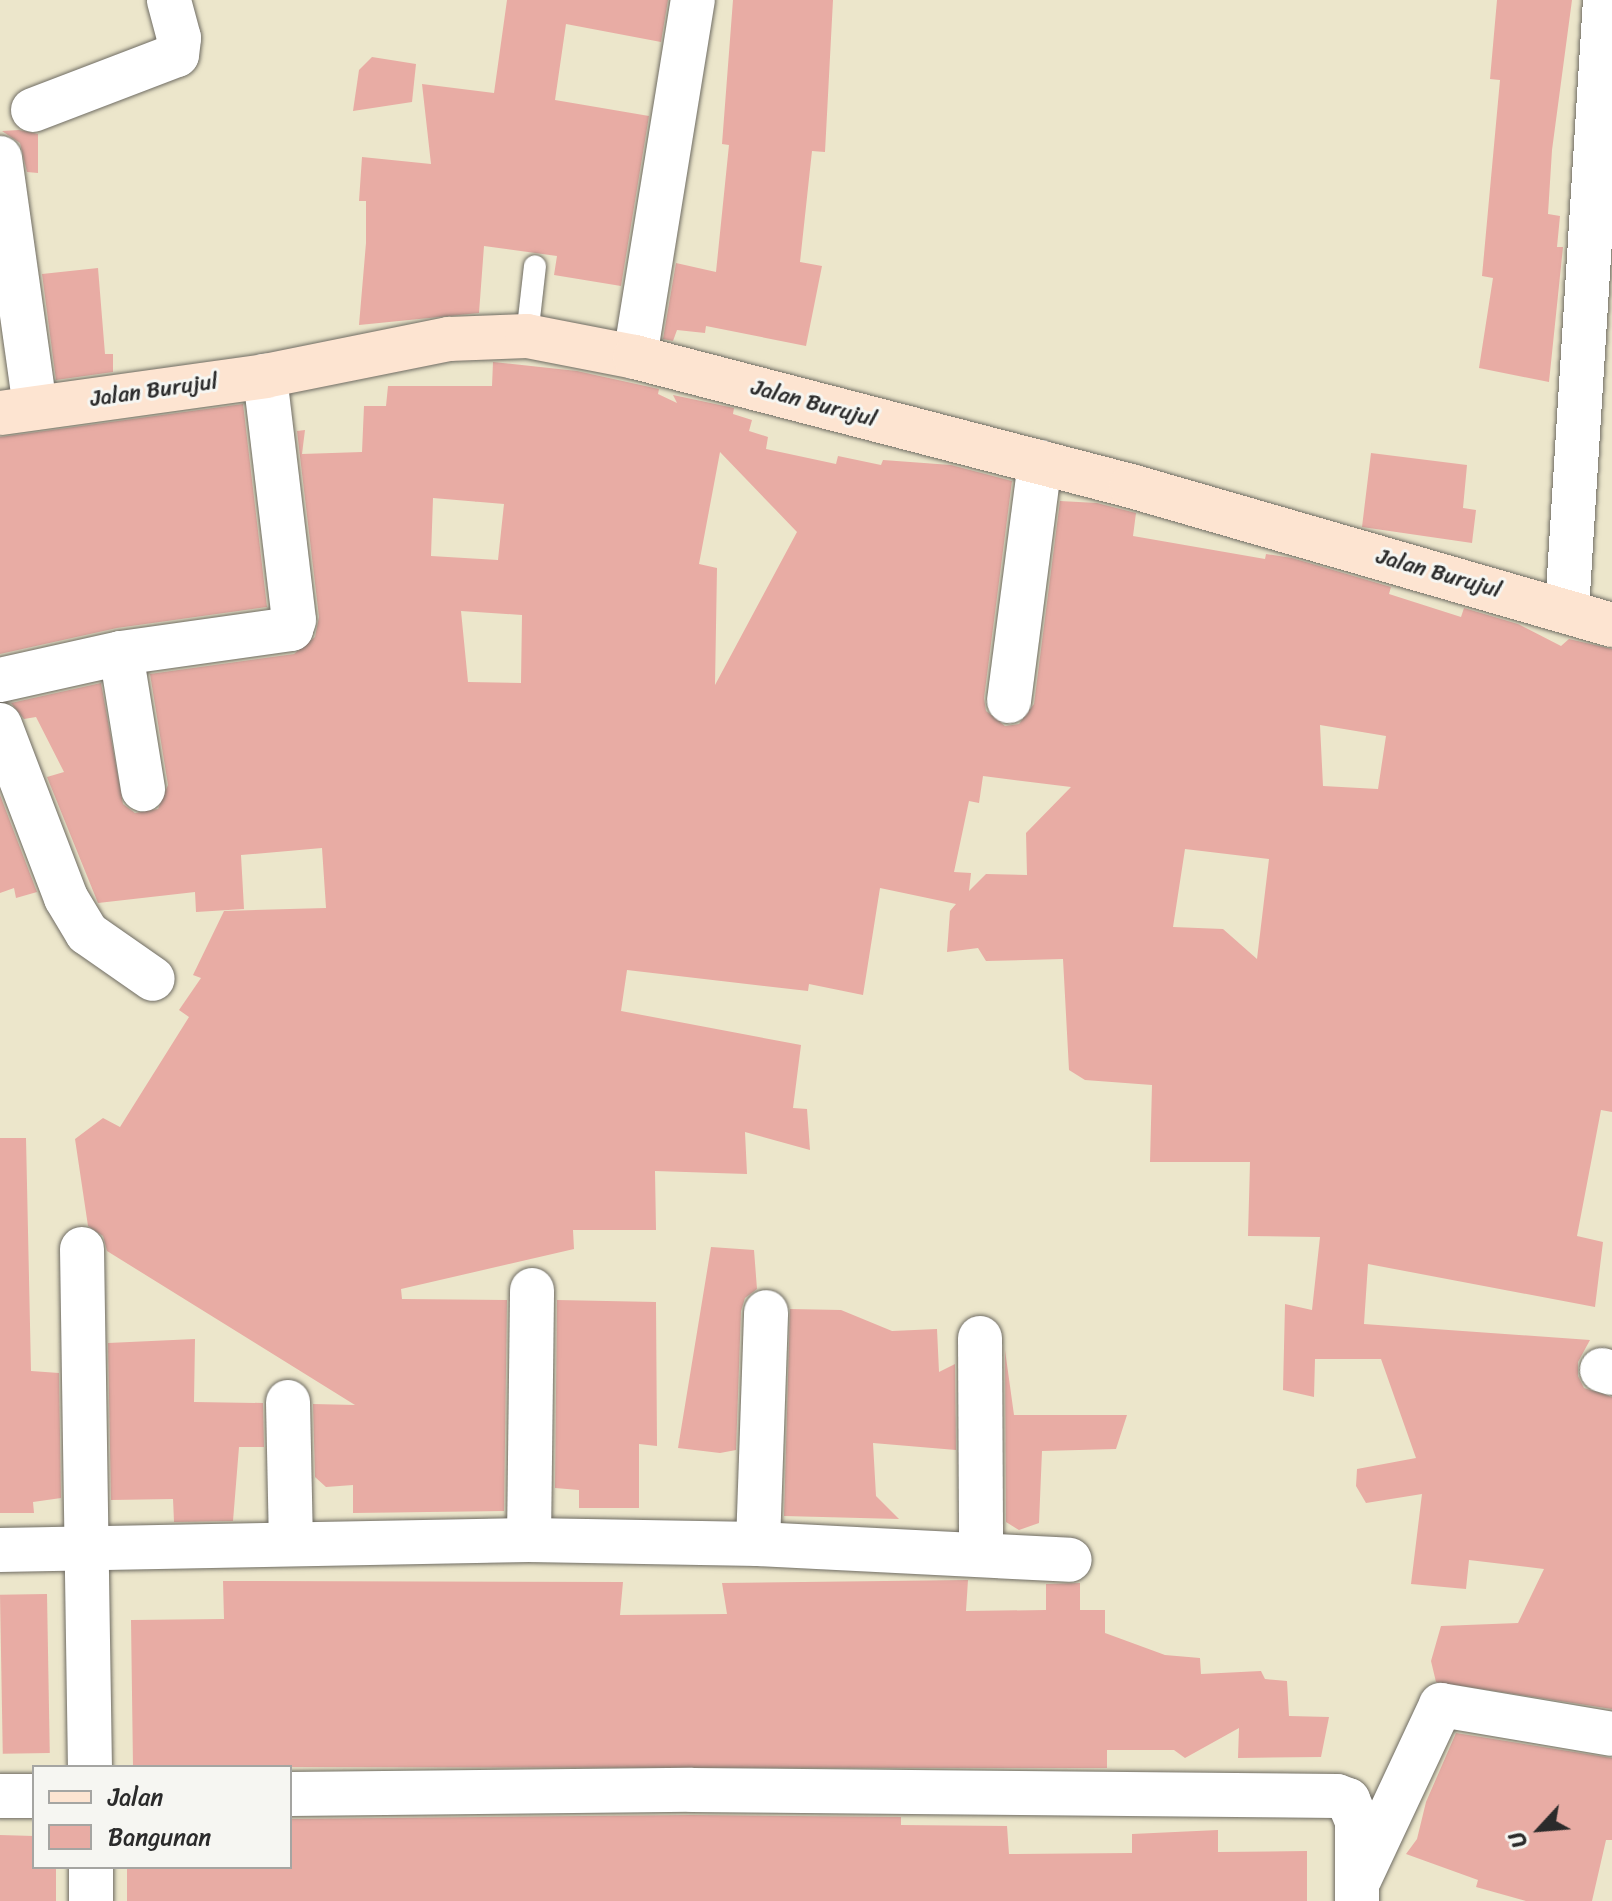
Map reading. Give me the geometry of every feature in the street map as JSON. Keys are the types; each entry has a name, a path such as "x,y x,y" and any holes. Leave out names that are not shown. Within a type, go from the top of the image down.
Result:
{"street":[{"path":"33,110 177,55 179,38 169,0"},
{"path":"635,357 693,0"},
{"path":"1567,609 1605,0"},
{"path":"0,158 18,411"},
{"name":"Jalan Burujul","path":"18,411 265,376 449,339 527,336 635,357 1040,462 1567,609 1612,625"},
{"path":"0,680 121,653 291,629 294,620 265,376"},
{"path":"1009,701 1040,462"},
{"path":"121,653 143,789"},
{"path":"0,725 66,898 87,933 153,979"},
{"path":"82,1249 90,1765"},
{"path":"529,1540 532,1290"},
{"path":"758,1544 766,1312"},
{"path":"980,1338 981,1554"},
{"path":"288,1402 291,1543"},
{"path":"0,1550 86,1551 291,1543 529,1540 758,1544 1070,1560"},
{"path":"1357,1892 1441,1705 1612,1734"},
{"path":"292,1794 692,1790 1337,1796 1355,1810 1357,1892"},
{"path":"0,1796 32,1796"},
{"path":"91,1869 91,1901"}],"lane":[{"path":"527,336 535,266"}],"building":[{"path":"507,0 668,0 661,42 566,24 555,100 649,116 621,286 554,275 557,256 484,246 479,313 359,325 366,243 366,201 359,201 362,157 431,164 422,84 494,93"},
{"path":"733,0 833,0 825,152 812,151 800,262 822,266 806,346 706,326 705,333 677,330 673,341 663,339 676,263 716,272 729,145 722,144"},
{"path":"1497,0 1572,0 1552,150 1548,214 1560,216 1557,247 1563,247 1549,382 1479,368 1493,278 1482,276 1500,80 1490,79"},
{"path":"372,57 416,64 412,102 353,111 359,70"},
{"path":"19,130 38,134 38,173 27,172 20,143 2,131"},
{"path":"98,268 105,354 113,354 113,372 56,380 42,274"},
{"path":"493,362 577,371 659,389 658,394 677,403 673,395 734,408 733,414 752,420 749,431 768,437 766,449 836,464 838,456 881,465 883,460 951,465 1012,481 984,698 986,711 1005,726 1019,724 1034,704 1060,501 1097,503 1136,513 1133,536 1265,559 1266,554 1292,558 1391,587 1389,594 1461,617 1464,608 1518,624 1561,646 1569,639 1612,649 1612,1112 1601,1110 1577,1236 1603,1242 1595,1307 1368,1264 1364,1324 1590,1340 1578,1362 1578,1376 1584,1388 1612,1397 1612,1709 1436,1682 1431,1661 1441,1626 1518,1623 1544,1569 1469,1560 1466,1589 1411,1584 1422,1494 1366,1503 1356,1486 1357,1469 1416,1458 1381,1359 1315,1359 1314,1397 1283,1390 1285,1304 1312,1310 1320,1237 1248,1236 1250,1162 1150,1162 1152,1085 1085,1080 1069,1070 1063,959 986,961 978,948 947,952 950,911 956,904 880,888 863,995 809,984 808,991 627,970 621,1011 801,1045 793,1108 807,1109 810,1150 745,1132 747,1174 655,1171 656,1230 573,1230 574,1249 401,1289 402,1299 507,1300 504,1511 353,1513 353,1485 326,1487 315,1477 313,1404 355,1405 107,1251 103,1236 88,1226 75,1139 103,1118 120,1127 189,1017 179,1010 201,978 193,975 224,911 326,908 322,848 241,855 244,909 196,912 195,892 98,903 47,777 64,772 36,717 24,719 11,703 101,683 123,804 135,813 158,809 168,785 150,674 294,654 315,637 319,617 297,431 305,430 302,454 362,452 364,406 386,406 388,386 492,386","holes":["720,452 797,532 715,685 717,568 699,564","433,498 504,504 498,560 431,556","461,611 522,615 521,683 468,682","1320,725 1386,736 1378,789 1323,786","983,776 1071,787 1026,833 1027,875 986,874 969,891 971,873 954,872 969,801 979,803","1185,849 1269,859 1257,959 1223,929 1173,927"]},
{"path":"243,404 267,607 117,628 0,654 0,437"},
{"path":"1371,453 1467,465 1463,508 1476,510 1472,543 1362,527"},
{"path":"0,795 37,892 16,898 14,888 0,893"},
{"path":"0,1138 26,1138 31,1371 59,1373 61,1498 33,1502 34,1513 0,1513"},
{"path":"711,1247 754,1250 757,1289 745,1298 741,1311 736,1450 720,1453 678,1448"},
{"path":"557,1300 656,1302 657,1446 639,1444 639,1508 579,1508 579,1490 555,1488"},
{"path":"790,1309 841,1310 892,1331 937,1329 939,1372 955,1364 956,1450 873,1443 876,1496 899,1519 784,1516"},
{"path":"195,1339 194,1402 263,1403 264,1447 239,1447 233,1521 174,1522 173,1499 111,1500 108,1343"},
{"path":"1005,1350 1014,1415 1127,1415 1116,1449 1042,1451 1039,1523 1019,1530 1006,1522"},
{"path":"968,1580 966,1611 1046,1610 1046,1584 1080,1583 1080,1610 1105,1610 1105,1633 1165,1655 1200,1658 1201,1674 1261,1671 1265,1679 1287,1681 1289,1716 1329,1717 1321,1757 1238,1758 1239,1728 1185,1758 1174,1750 1107,1750 1107,1768 133,1765 131,1620 224,1619 223,1581 623,1582 620,1615 727,1614 722,1583"},
{"path":"47,1594 50,1753 3,1754 0,1595"},
{"path":"1456,1733 1612,1758 1612,1840 1606,1840 1592,1901 1526,1901 1476,1887 1478,1880 1406,1854 1417,1839 1426,1802"},
{"path":"692,1815 901,1817 901,1825 1007,1826 1009,1854 1132,1853 1132,1834 1218,1830 1218,1852 1307,1851 1307,1901 127,1901 127,1869 292,1869 292,1819"},
{"path":"0,1835 32,1836 32,1869 56,1869 56,1901 0,1901"}]}
